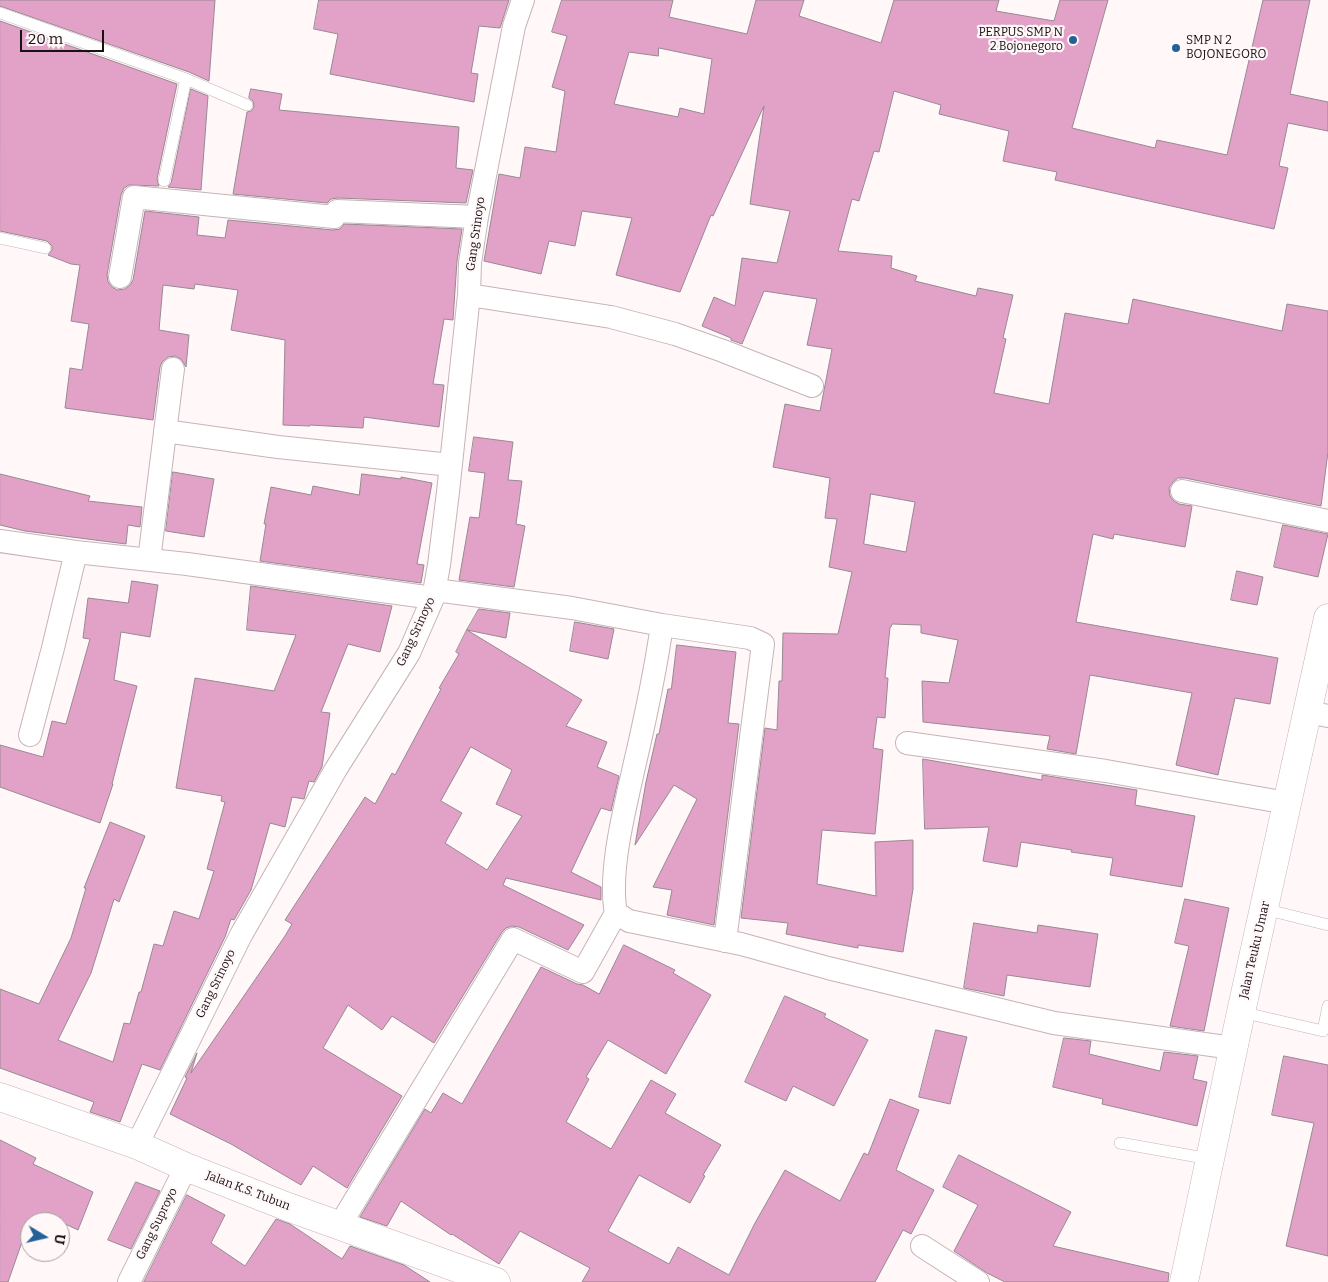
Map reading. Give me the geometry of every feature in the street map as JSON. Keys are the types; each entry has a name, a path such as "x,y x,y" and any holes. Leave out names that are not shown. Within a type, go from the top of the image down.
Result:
{"main road":[{"name":"Jalan Teuku Umar","path":"1184,1282 1287,802 1318,714 1328,618"},
{"name":"Jalan K.S. Tubun","path":"0,1097 137,1145 288,1207 496,1282"}],"street":[{"name":"Gang Srinoyo","path":"137,1145 241,935 336,770 408,653 434,594 451,466 469,295 470,263 477,217 514,26 523,0"},
{"path":"120,277 134,197 334,217 337,211 477,217"},
{"path":"469,295 612,317 675,334 812,386"},
{"path":"149,560 173,368"},
{"path":"166,431 278,447 451,466"},
{"path":"1182,491 1328,521"},
{"path":"0,541 76,552 434,594 572,608 662,625 750,638 763,644 725,941"},
{"path":"30,735 76,552"},
{"path":"340,1225 513,939 583,972 616,913 613,897 615,872 624,815 654,674 662,625"},
{"path":"907,743 1106,771 1287,802"},
{"path":"616,913 629,920 725,941 1054,1023 1233,1048"},
{"name":"Gang Suproyo","path":"128,1282 186,1166"},
{"path":"922,1246 978,1282"}],"lane":[{"path":"0,13 186,79 247,105"},
{"path":"164,181 186,79"},
{"path":"0,238 45,248"},
{"path":"1264,909 1328,925"},
{"path":"1241,1012 1323,1031 1328,1006"},
{"path":"1120,1143 1210,1159"}],"building":[{"path":"0,0 215,0 209,81 189,72 0,6"},
{"path":"319,0 509,0 500,28 479,26 471,73 478,74 474,102 330,74 338,34 314,29"},
{"path":"562,0 673,0 669,17 747,34 756,0 804,0 799,16 881,43 894,0 999,0 996,11 1054,21 1060,0 1108,0 1072,128 1155,148 1157,140 1227,155 1263,0 1310,0 1290,94 1328,102 1328,131 1288,123 1279,166 1288,168 1274,229 1055,180 1057,172 1003,161 1009,131 939,114 941,105 894,91 879,152 874,151 859,201 852,199 838,251 892,256 891,268 917,276 915,281 976,296 978,288 1013,295 1003,338 1006,339 994,393 1049,404 1065,313 1128,324 1133,299 1282,331 1287,304 1328,311 1328,452 1321,506 1178,478 1169,488 1170,496 1179,504 1192,506 1185,547 1114,534 1113,539 1093,534 1076,622 1278,658 1270,704 1235,698 1218,775 1176,765 1192,693 1090,675 1076,754 1047,749 1050,736 923,722 922,681 949,683 958,640 921,633 921,625 892,624 890,627 885,678 888,678 885,718 877,717 873,748 883,750 875,834 822,830 817,884 876,896 875,842 913,840 913,889 903,952 858,945 858,948 786,934 788,923 741,918 765,728 777,730 779,681 782,681 783,633 838,634 852,572 829,567 837,519 825,518 830,478 773,467 785,404 820,411 832,349 807,345 817,299 764,291 742,344 702,326 714,297 735,306 742,258 777,263 790,211 750,204 764,106 713,216 711,215 680,292 616,275 632,218 582,211 575,246 549,241 541,274 484,261 499,174 520,178 525,147 556,152 565,91 552,87 567,36 552,32","holes":["659,48 712,59 704,114 680,108 678,117 614,104 629,52 658,56","871,494 915,502 906,552 864,544"]},
{"path":"0,21 177,84 157,179 159,186 129,185 124,188 121,195 107,275 108,282 117,290 125,289 133,280 145,211 199,217 197,235 225,238 228,220 333,230 340,229 344,224 462,229 457,261 453,320 444,319 433,384 444,385 439,427 364,417 363,428 283,425 285,340 231,330 238,290 195,284 194,289 163,285 159,330 189,335 186,367 181,359 175,356 168,357 162,362 153,420 65,408 70,368 82,370 89,324 71,321 80,265 71,264 48,255 52,250 52,246 47,241 0,231"},
{"path":"191,89 208,96 201,190 168,187 171,183"},
{"path":"251,89 282,94 279,110 459,127 456,168 473,170 466,203 338,198 331,199 327,203 233,194 247,112 251,111 254,107 253,101 249,98"},
{"path":"474,437 513,442 508,480 522,481 516,524 525,526 514,587 459,580 470,517 479,518 485,473 469,471"},
{"path":"173,472 214,479 204,537 166,531"},
{"path":"0,474 90,496 88,501 142,507 140,527 128,525 126,544 25,531 0,525"},
{"path":"362,474 401,479 401,477 432,483 417,564 424,565 421,583 260,561 271,487 311,495 313,486 359,495"},
{"path":"1283,525 1328,534 1318,577 1274,567"},
{"path":"1237,571 1263,577 1257,605 1231,600"},
{"path":"132,581 158,585 150,637 121,632 114,680 137,686 113,784 100,823 0,787 0,745 43,757 52,721 66,724 90,639 83,638 88,598 128,603"},
{"path":"251,586 392,606 380,652 348,644 321,712 330,713 322,767 314,782 309,781 304,799 292,797 285,827 270,823 251,890 234,920 231,919 225,937 160,1070 142,1064 120,1122 90,1112 94,1102 0,1068 0,989 39,1004 71,938 86,888 84,888 110,822 145,836 119,902 114,899 91,973 58,1040 113,1062 124,1023 130,1024 154,944 163,946 174,911 199,919 214,871 207,869 225,802 221,801 222,796 176,788 195,678 274,691 296,635 247,630"},
{"path":"479,609 510,613 506,638 467,630"},
{"path":"575,622 614,629 608,659 570,651"},
{"path":"467,630 582,700 566,726 607,742 597,767 619,776 611,811 601,808 571,872 601,887 601,900 506,878 503,885 584,925 568,950 519,927 512,926 506,928 434,1043 392,1016 382,1030 348,1005 323,1048 402,1096 347,1188 313,1166 301,1185 231,1144 170,1114 197,1053 191,1073 285,936 292,924 285,920 365,797 375,804 392,773 395,775 441,689 439,688 459,654 456,652","holes":["471,747 512,770 496,804 522,816 487,870 445,843 462,813 441,801"]},
{"path":"677,645 736,652 728,723 739,724 714,925 667,915 672,890 653,887 697,799 674,785 635,845 657,734 659,734 668,689 671,689"},
{"path":"923,759 1042,780 1042,775 1137,790 1135,805 1195,816 1182,887 1110,875 1113,858 1021,842 1017,867 983,861 989,827 925,829"},
{"path":"1185,899 1229,908 1204,1031 1170,1026 1189,946 1175,943"},
{"path":"974,923 1037,933 1038,925 1098,934 1090,987 1007,975 1004,996 964,988"},
{"path":"624,945 675,970 673,973 711,995 666,1074 608,1040 586,1077 589,1079 566,1122 611,1149 651,1080 676,1094 665,1113 721,1145 703,1175 705,1176 690,1203 639,1175 608,1231 669,1264 678,1247 729,1275 755,1223 785,1170 840,1201 864,1153 868,1155 890,1099 919,1110 896,1170 934,1190 911,1234 903,1230 875,1282 582,1282 590,1268 520,1231 499,1264 451,1235 401,1201 387,1226 360,1217 425,1109 431,1113 443,1093 462,1104 541,967 599,994"},
{"path":"785,996 826,1014 824,1017 868,1040 834,1106 793,1086 786,1101 745,1082"},
{"path":"936,1030 967,1037 950,1104 919,1097"},
{"path":"1064,1038 1091,1041 1089,1054 1160,1071 1164,1052 1198,1056 1193,1079 1207,1082 1197,1126 1102,1104 1103,1099 1053,1087"},
{"path":"1284,1056 1328,1065 1328,1256 1286,1246 1314,1123 1272,1115"},
{"path":"0,1140 36,1158 33,1164 93,1192 78,1230 70,1226 70,1212 20,1212 20,1248 8,1282 0,1282"},
{"path":"959,1155 1071,1212 1053,1246 1169,1273 1168,1282 1005,1282 987,1273 954,1251 978,1205 943,1187"},
{"path":"136,1182 160,1191 131,1249 108,1240"},
{"path":"187,1195 225,1215 211,1243 245,1266 276,1219 290,1224 342,1259 350,1246 404,1265 430,1282 144,1282"}],"place":[{"name":"PERPUS SMP N 2 Bojonegoro","path":"1073,40"},
{"name":"SMP N 2 BOJONEGORO","path":"1176,48"}]}
